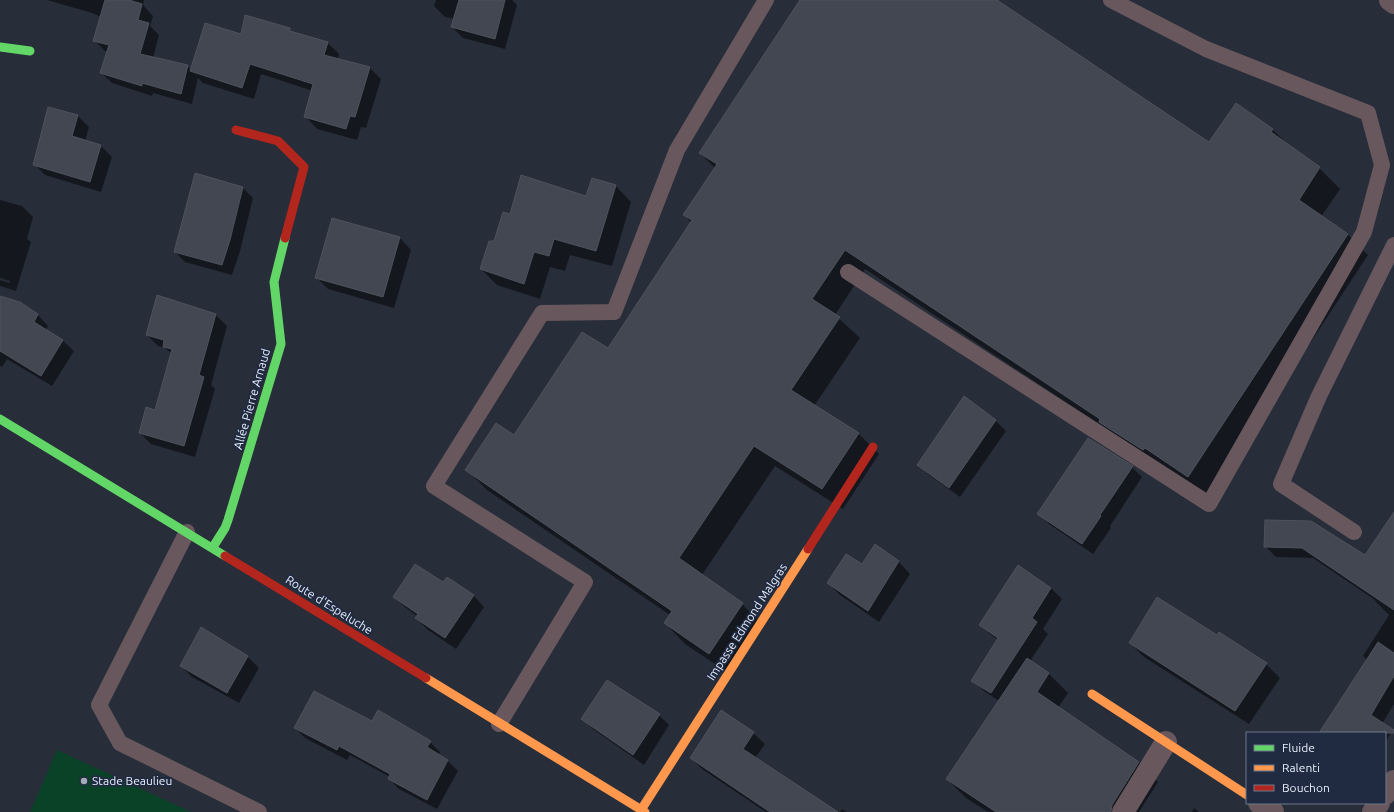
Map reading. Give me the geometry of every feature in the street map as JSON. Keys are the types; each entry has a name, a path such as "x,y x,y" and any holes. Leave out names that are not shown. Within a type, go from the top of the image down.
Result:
{"street":[{"path":"1390,0 1394,4"},
{"path":"0,47 30,51"},
{"name":"Allée Pierre Arnaud","path":"213,547 225,528 228,520 280,344 274,282 304,167 278,141 236,130"},
{"name":"Route d'Espeluche","path":"0,419 213,547 499,724 643,811"},
{"name":"Impasse Edmond Malgras","path":"643,811 873,447"},
{"path":"1092,694 1246,794"},
{"path":"1123,812 1166,742"},
{"path":"1386,793 1394,781"},
{"path":"1261,804 1273,812"}],"lane":[{"path":"499,724 586,582 434,486 542,313 614,312 677,150 766,0"},
{"path":"848,272 1209,504 1364,232 1382,165 1368,113 1206,49 1111,0"},
{"path":"1354,532 1281,484 1319,396 1394,245"},
{"path":"187,532 99,706 120,743 259,812"}],"green space":[{"name":"Stade Beaulieu","path":"57,750 191,812 30,812"}],"building":[{"path":"105,0 129,0 142,4 138,20 149,23 140,54 188,65 181,94 142,83 142,86 100,73 109,45 93,41"},
{"path":"459,0 505,0 495,39 451,27"},
{"path":"800,0 997,0 1209,142 1236,103 1273,129 1271,132 1320,167 1299,200 1348,234 1188,477 1145,448 1143,450 1099,422 1100,419 845,250 812,299 840,317 791,390 859,433 822,489 754,446 679,558 743,603 709,654 664,623 672,611 465,470 496,423 514,435 582,332 608,348 692,220 683,215 717,164 699,153"},
{"path":"245,15 290,28 290,31 328,42 324,55 370,67 355,117 350,116 346,129 304,117 313,84 250,64 242,88 190,71 205,23 241,34"},
{"path":"48,107 78,115 72,136 101,145 90,182 33,165"},
{"path":"195,173 243,187 230,240 222,265 174,252"},
{"path":"521,175 586,196 592,178 616,185 596,251 554,239 549,256 534,252 524,284 480,269 489,241 494,241 503,212 510,214"},
{"path":"332,218 400,237 383,297 315,278"},
{"path":"157,295 216,314 199,375 204,377 184,446 139,433 146,407 155,410 172,349 163,347 164,340 146,335"},
{"path":"0,296 20,302 38,314 34,322 63,340 41,376 0,351"},
{"path":"964,396 996,420 949,488 917,465"},
{"path":"1088,438 1133,466 1082,544 1037,514"},
{"path":"1394,512 1394,610 1302,548 1264,547 1265,520 1311,521 1365,555"},
{"path":"875,544 899,561 868,611 827,583 846,554 862,564"},
{"path":"415,564 443,582 447,577 474,595 445,638 415,618 418,614 393,597"},
{"path":"1018,565 1051,588 1032,618 1037,622 991,693 971,681 998,638 979,625"},
{"path":"1157,597 1217,635 1219,632 1267,663 1235,711 1129,643"},
{"path":"201,627 248,656 227,693 180,666"},
{"path":"1378,642 1394,653 1394,676 1371,715 1394,730 1394,733 1320,732"},
{"path":"1027,658 1049,673 1037,692 1139,762 1112,805 1111,812 996,812 946,779"},
{"path":"607,680 660,714 633,755 581,719"},
{"path":"314,691 372,721 378,710 431,741 427,747 448,760 427,800 388,779 390,774 339,746 337,750 294,728"},
{"path":"721,710 754,732 743,749 838,812 770,812 690,758"}],"traffic: fast":[{"path":"0,47 30,51"},
{"path":"213,547 225,528 228,520 281,344 274,282 285,238"},
{"path":"0,419 225,556"}],"traffic: slow":[{"path":"641,810 808,549"},
{"path":"426,678 645,812"},
{"path":"1092,694 1246,794"}],"traffic: jam":[{"path":"236,130 278,141 304,167 285,238"},
{"path":"808,549 873,447"},
{"path":"225,556 426,678"}],"place":[{"name":"Stade Beaulieu","path":"84,781"}]}
